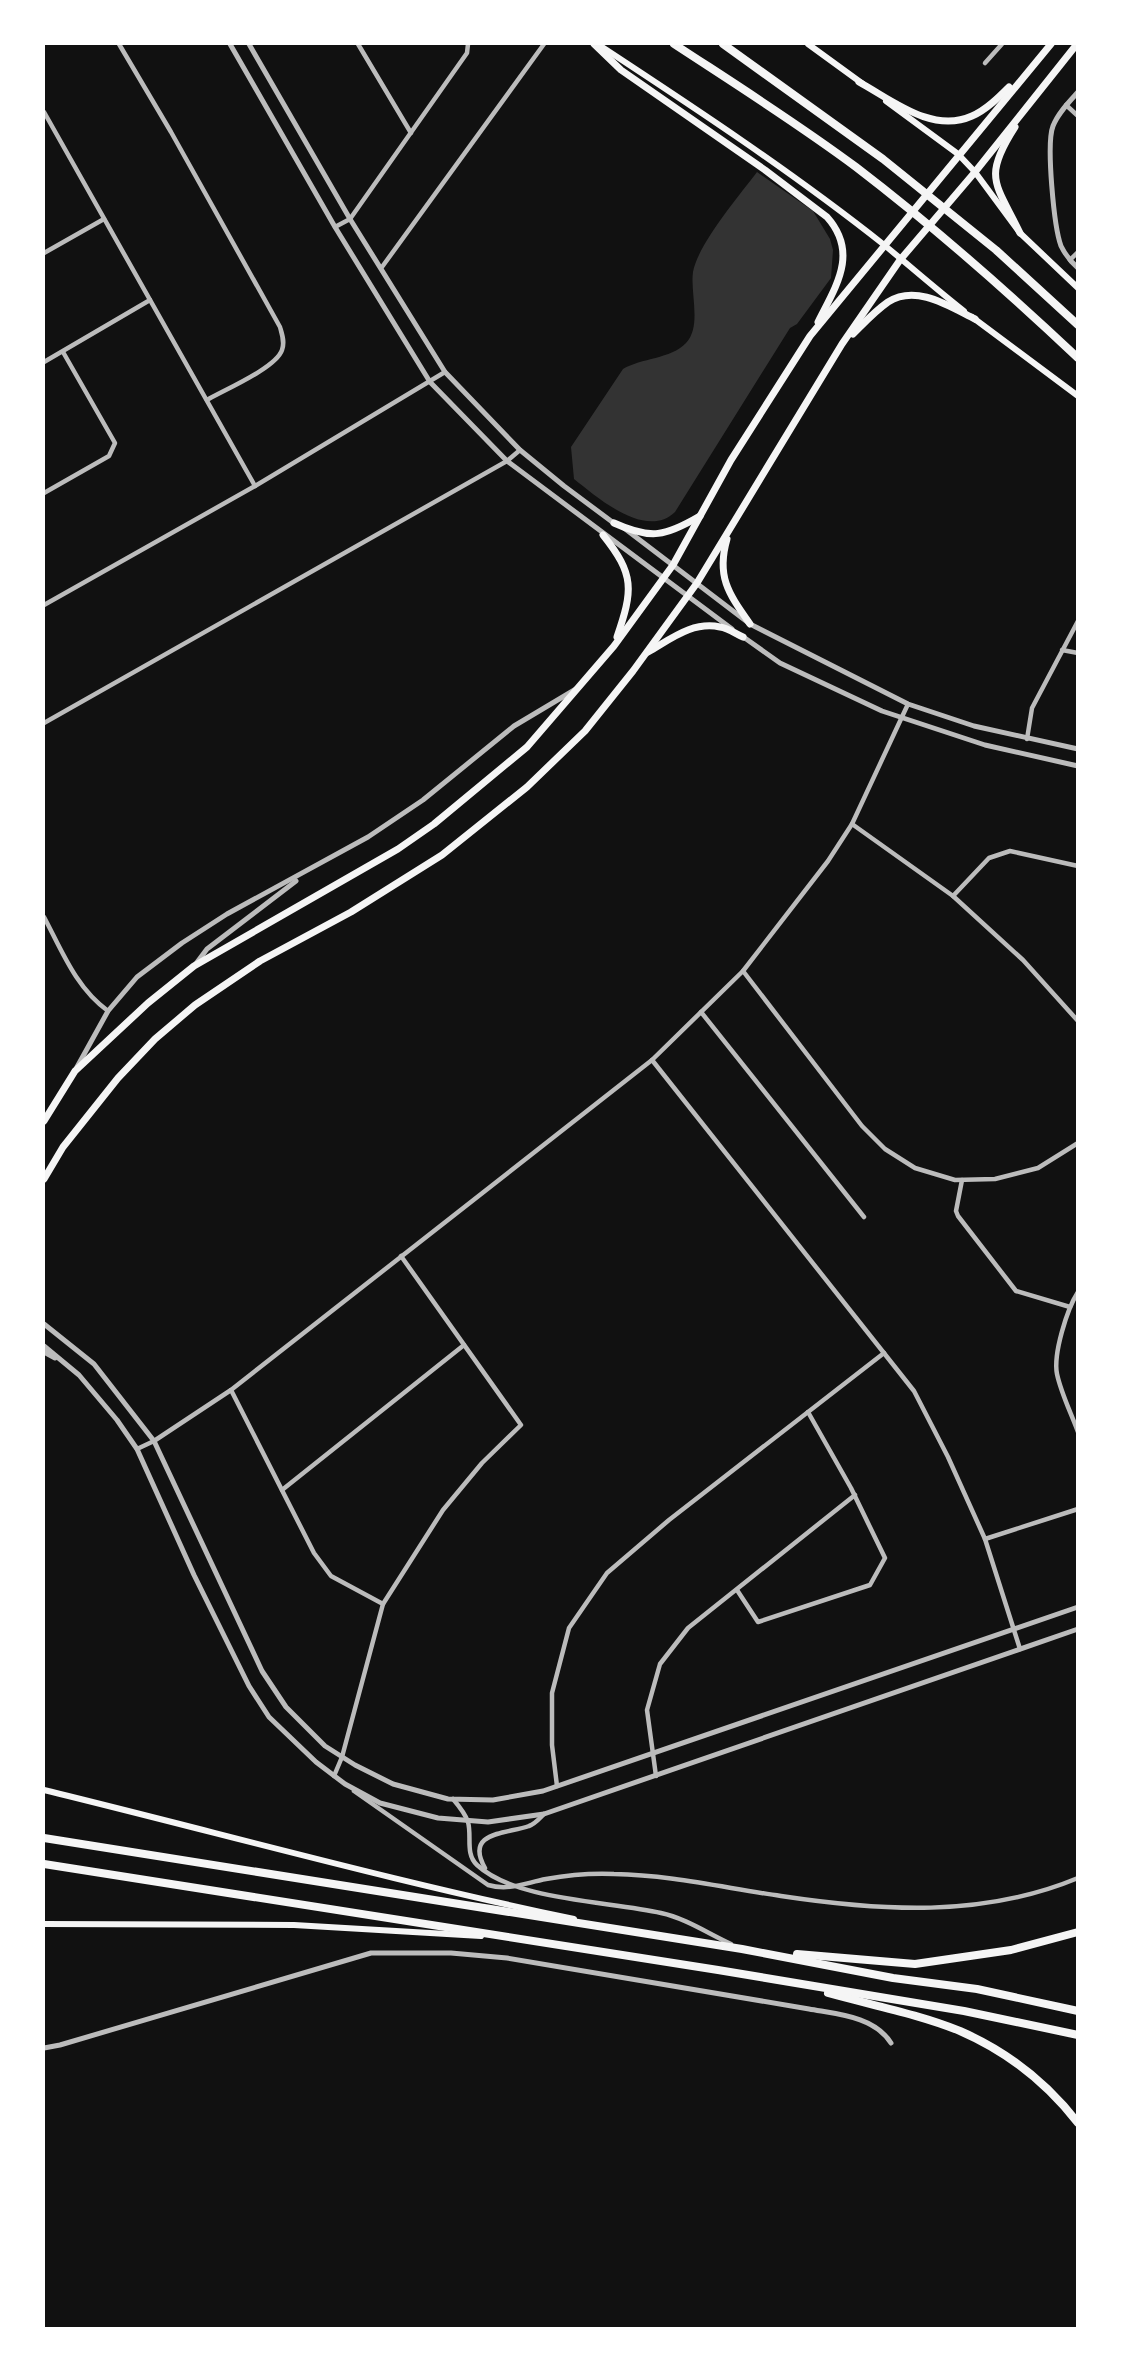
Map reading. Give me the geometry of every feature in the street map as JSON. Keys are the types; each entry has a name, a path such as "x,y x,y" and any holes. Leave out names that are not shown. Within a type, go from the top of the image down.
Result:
{"highway":[{"path":"674,44 801,128 857,169 1014,298 1077,358"},
{"path":"723,44 883,159 996,250 1077,325"},
{"path":"44,1838 742,1949 893,1978 977,1989 1077,2011"},
{"path":"44,1864 784,1981 964,2011 1077,2035"},
{"path":"742,1949 915,1964 1011,1950 1077,1932"},
{"path":"784,1981 959,2031 999,2052 1029,2073 1061,2102 1077,2123"}],"main road":[{"path":"595,44 693,106 884,245 975,319 1077,396"},
{"path":"44,1121 75,1071 148,1003 194,966 358,874 434,824 527,747 614,646 673,565 736,451 810,336 838,282 843,259 843,245 834,225 827,217 765,170 621,70 595,44"},
{"path":"808,44 958,154 975,172 1020,233 1077,288"},
{"path":"810,336 1051,44"},
{"path":"44,1179 63,1147 118,1078 155,1039 195,1005 260,961 351,912 442,855 527,787 585,731 646,654 697,583 842,344 900,260 975,172 1077,44"},
{"path":"859,82 923,118 955,120 972,116 997,99 1033,65"},
{"path":"1020,233 995,185 995,169 1002,148 1038,91"},
{"path":"842,344 887,303 900,297 926,297 975,319"},
{"path":"614,523 634,533 659,534 677,529 702,514"},
{"path":"730,527 722,557 725,582 750,624"},
{"path":"603,535 624,564 629,590 626,611 614,646"},
{"path":"646,654 685,630 697,627 720,627 743,637"},
{"path":"44,1790 414,1884 672,1939"},
{"path":"44,1924 294,1925 512,1938"}],"street":[{"path":"119,44 171,132 280,327 284,339 282,351 272,363 207,400"},
{"path":"230,44 335,227 430,382 507,461 603,535 780,663 901,718 985,745 1077,766"},
{"path":"249,44 350,219 446,372 520,450 564,486 750,624 908,704 974,726 1077,749"},
{"path":"358,44 411,133"},
{"path":"335,227 350,219 467,53 468,44"},
{"path":"382,267 544,44"},
{"path":"985,63 1002,44"},
{"path":"1077,92 1054,123 1050,141 1056,222 1061,245 1077,268"},
{"path":"1066,105 1077,116"},
{"path":"44,112 46,120 255,486"},
{"path":"44,253 104,219"},
{"path":"1070,260 1077,252"},
{"path":"44,362 150,300"},
{"path":"44,492 110,456 115,443 63,351"},
{"path":"44,606 255,486 446,372"},
{"path":"44,723 507,461 520,450"},
{"path":"1027,739 1032,708 1077,621"},
{"path":"1062,650 1077,653"},
{"path":"75,1071 108,1011 137,977 182,942 227,914 309,871 405,814 514,726 581,686"},
{"path":"137,1449 154,1441 231,1390 652,1060 743,971 821,871 852,824 908,704"},
{"path":"852,824 953,896 1023,960 1077,1021"},
{"path":"953,896 989,858 1010,850 1077,866"},
{"path":"194,966 207,949 309,871"},
{"path":"44,917 76,978 92,1000 108,1011"},
{"path":"743,971 870,1134 885,1149 915,1168 962,1180 995,1179 1038,1168 1077,1143"},
{"path":"701,1012 864,1216"},
{"path":"652,1060 914,1391 948,1456 986,1539 1020,1649"},
{"path":"962,1180 956,1211 958,1216 1016,1290 1070,1307"},
{"path":"334,1776 342,1757 382,1604 443,1510 482,1463 521,1425 401,1256"},
{"path":"1077,1292 1060,1336 1056,1372 1077,1432"},
{"path":"44,1324 94,1364 154,1441 262,1671 286,1707 325,1746 393,1784 453,1799 493,1800 543,1791 1077,1607"},
{"path":"282,1490 464,1345"},
{"path":"44,1346 79,1375 137,1449 249,1686 269,1717 334,1776 488,1885 502,1889 574,1875 613,1874 671,1877 869,1908 927,1909 1011,1900 1077,1878"},
{"path":"44,1352 66,1364"},
{"path":"557,1786 552,1745 552,1693 569,1628 608,1573 669,1520 884,1353"},
{"path":"231,1390 314,1553 331,1576 382,1604"},
{"path":"737,1590 758,1622 870,1585 885,1558 855,1495 808,1412"},
{"path":"656,1776 647,1710 660,1664 688,1628 855,1495"},
{"path":"986,1539 1077,1509"},
{"path":"345,1784 380,1803 438,1818 488,1822 544,1814 1077,1629"},
{"path":"453,1799 468,1820 472,1858 486,1871 514,1886 551,1895 663,1913 742,1949"},
{"path":"486,1871 479,1852 481,1844 486,1839 492,1834 532,1825 544,1814"},
{"path":"44,2048 371,1953 451,1953 507,1958 809,2009 858,2018 887,2036 891,2043"}],"shaded area":[{"path":"757,172 813,211 830,239 833,250 831,278 797,324 790,328 675,512 663,519 650,521 637,519 609,505 574,479 571,447 623,369 672,352 686,343 691,336 694,319 692,280 696,261 711,234"}]}
